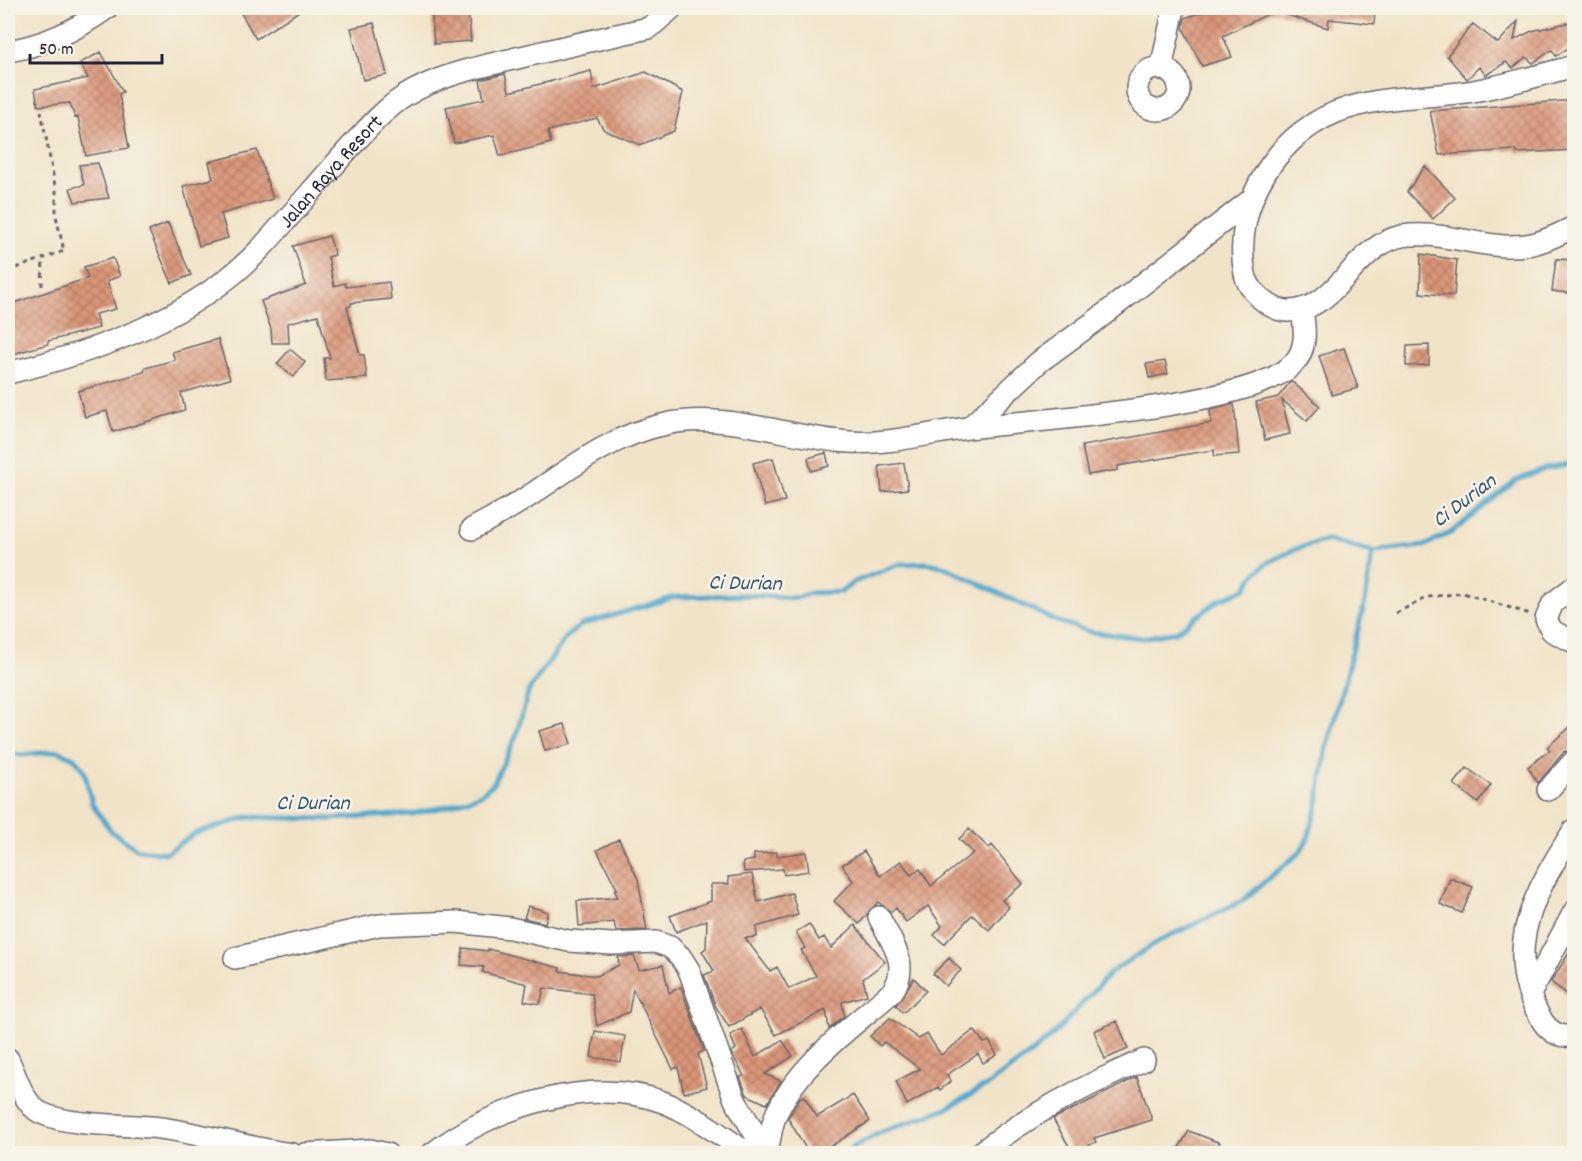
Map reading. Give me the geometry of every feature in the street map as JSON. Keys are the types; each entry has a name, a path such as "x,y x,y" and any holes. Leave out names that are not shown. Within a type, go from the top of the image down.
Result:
{"street":[{"path":"8,51 28,48 58,37 88,22 107,8"},
{"name":"Jalan Raya Resort","path":"8,373 93,348 146,327 196,302 234,274 263,246 335,163 376,120 403,97 430,82 462,71 649,27 672,8"},
{"path":"1161,69 1174,8"},
{"path":"1575,66 1474,91 1373,102 1330,115 1295,138 1276,156 1264,174 1252,199 1244,240 1243,262 1246,279 1257,295 1270,305 1285,311 1302,309 1332,291 1357,263 1390,240 1420,236 1531,244 1575,227"},
{"path":"970,428 1039,362 1252,199"},
{"path":"472,529 531,495 608,443 667,423 697,421 752,425 780,432 850,442 902,439 970,428 1047,421 1180,401 1252,386 1278,376 1293,364 1303,348 1305,331 1302,309"},
{"path":"1575,587 1553,603 1546,620 1552,631 1575,642"},
{"path":"1548,790 1575,761"},
{"path":"1575,830 1531,909 1523,932 1522,962 1530,994 1547,1028 1561,1036 1575,1035"},
{"path":"1530,994 1575,912"},
{"path":"767,1153 776,1114 788,1091 808,1069 892,992 898,982 901,966 879,917"},
{"path":"235,958 379,925 456,922 510,928 569,941 656,942 670,947 680,956 689,970 722,1071 735,1100 767,1153"},
{"path":"8,1059 26,1096 41,1113 102,1124 191,1133 252,1149 292,1154"},
{"path":"979,1154 1041,1109 1086,1085 1144,1060"},
{"path":"432,1154 453,1137 519,1108 568,1094 602,1091 627,1091 663,1102 684,1111 749,1154"},
{"path":"304,1154 370,1150 387,1154"}],"path":[{"path":"8,270 64,251 56,216 56,191 41,111"},
{"path":"42,286 43,258"},
{"path":"1396,613 1428,597 1463,593 1546,620"}],"building":[{"path":"238,8 304,8 256,39"},
{"path":"431,8 468,8 471,41 434,44"},
{"path":"1214,8 1375,8 1374,24 1329,19 1328,28 1274,11 1223,36 1232,57 1202,66 1183,28 1185,18"},
{"path":"1518,21 1514,40 1532,31 1575,21 1575,44 1556,56 1552,50 1533,63 1526,57 1513,68 1506,62 1486,75 1479,67 1467,79 1447,56 1473,24 1498,43"},
{"path":"374,23 387,75 363,80 351,28"},
{"path":"101,52 123,92 119,94 129,148 86,156 78,117 75,118 70,103 38,106 35,89 88,78 80,63"},
{"path":"591,71 594,89 646,72 683,92 674,131 640,145 604,130 597,118 548,131 551,143 500,156 494,135 454,143 446,107 484,99 480,80 505,74 509,92"},
{"path":"1575,100 1575,150 1517,153 1516,150 1439,155 1430,111"},
{"path":"257,150 273,199 221,214 228,238 199,246 183,186 213,179 209,162"},
{"path":"98,163 109,198 75,202 70,188 84,185 79,165"},
{"path":"1425,166 1455,198 1433,219 1407,192"},
{"path":"168,223 191,275 172,283 149,231"},
{"path":"329,236 335,255 328,257 334,286 345,283 346,287 389,282 391,299 351,303 351,306 347,307 360,355 364,355 367,378 326,381 324,358 330,358 318,315 288,323 289,343 272,343 271,329 261,301 306,285 293,246"},
{"path":"1421,254 1457,260 1454,296 1420,293"},
{"path":"113,258 120,276 107,281 116,309 95,314 99,328 48,341 48,344 13,354 8,338 8,305 88,278 84,267"},
{"path":"1556,259 1575,260 1575,294 1552,291"},
{"path":"218,339 230,379 181,393 185,410 113,432 107,411 85,417 78,391 144,372 145,368 175,360 172,352"},
{"path":"1429,345 1429,365 1406,366 1407,346"},
{"path":"1344,348 1358,388 1332,395 1319,356"},
{"path":"290,349 305,362 294,377 277,364"},
{"path":"1165,361 1168,374 1149,378 1146,364"},
{"path":"1291,381 1320,406 1307,421 1282,400 1290,434 1265,440 1256,402 1278,397"},
{"path":"1234,404 1239,454 1214,456 1214,450 1118,466 1118,470 1088,475 1082,446 1211,423 1210,410"},
{"path":"826,453 829,466 811,471 808,458"},
{"path":"773,458 785,501 765,506 753,463"},
{"path":"904,463 908,489 882,492 879,466"},
{"path":"1575,723 1575,749 1564,752 1538,783 1528,767 1550,750 1547,747"},
{"path":"565,724 571,744 545,751 539,731"},
{"path":"1467,768 1491,785 1478,803 1454,784"},
{"path":"969,829 989,848 992,845 1023,884 1002,900 1009,907 989,930 972,915 944,944 934,935 942,926 928,906 906,922 896,908 891,912 878,902 859,924 834,901 853,881 842,865 864,851 880,876 901,861 911,875 920,869 931,886 973,853 959,839"},
{"path":"619,839 638,879 647,930 616,931 614,922 579,926 577,901 618,897 614,890 617,889 597,850"},
{"path":"777,852 777,856 806,852 809,871 784,875 783,869 744,872 743,862 754,860 754,854"},
{"path":"752,874 758,902 792,893 798,915 756,927 757,937 745,938 770,971 777,967 789,989 816,976 801,950 805,948 796,932 809,924 819,940 824,937 831,948 855,925 885,962 863,979 867,995 842,1002 844,1016 829,1029 826,1010 776,1035 760,1009 729,1027 716,1007 704,975 714,971 702,951 706,948 707,920 676,932 670,916 711,901 711,884 729,884 728,877"},
{"path":"1450,878 1473,887 1462,913 1440,904"},
{"path":"528,906 548,912 545,923 524,918"},
{"path":"1575,943 1575,1000 1551,982"},
{"path":"463,948 488,951 488,949 560,968 559,971 597,976 619,965 618,957 634,956 639,970 663,965 669,993 681,987 704,1051 698,1054 707,1087 684,1093 678,1067 673,1069 633,989 629,1012 597,1026 592,994 544,988 540,1004 524,1001 527,984 482,972 484,967 461,965"},
{"path":"949,958 961,970 946,986 933,974"},
{"path":"914,978 926,991 903,1013 896,1005"},
{"path":"890,1018 919,1039 927,1034 941,1055 974,1030 984,1043 989,1041 997,1055 983,1063 978,1054 947,1075 951,1081 940,1090 938,1087 907,1105 896,1081 920,1069 884,1042 880,1046 870,1036"},
{"path":"1117,1021 1128,1049 1105,1059 1094,1031"},
{"path":"742,1029 755,1057 782,1040 793,1056 765,1074 781,1081 767,1104 747,1095 740,1077 744,1076 731,1052 736,1049 730,1035"},
{"path":"595,1031 625,1036 621,1062 591,1057"},
{"path":"1137,1077 1152,1120 1094,1138 1096,1142 1073,1153 1053,1119"},
{"path":"853,1095 870,1121 819,1154 809,1154 788,1118 800,1098 804,1096 817,1117"},
{"path":"1189,1131 1220,1143 1214,1154 1175,1154"}],"waterway":[{"name":"Ci Durian","path":"8,753 22,755 58,751 74,758 84,770 92,804 111,831 138,850 166,853 196,833 248,817 330,819 412,814 448,806 481,794 493,784 515,739 529,690 567,636 581,625 675,597 745,595 796,598 811,593 841,592 854,582 900,564 926,563 943,566 1054,620 1090,632 1142,638 1176,632 1219,600 1245,589 1254,575 1267,563 1296,549 1327,540 1373,552 1424,546 1452,532 1515,481 1545,469 1574,464"},
{"path":"842,1154 877,1134 947,1108 988,1085 1055,1033 1111,972 1161,940 1242,901 1300,852 1308,838 1318,804 1326,752 1365,602 1373,552"}]}
